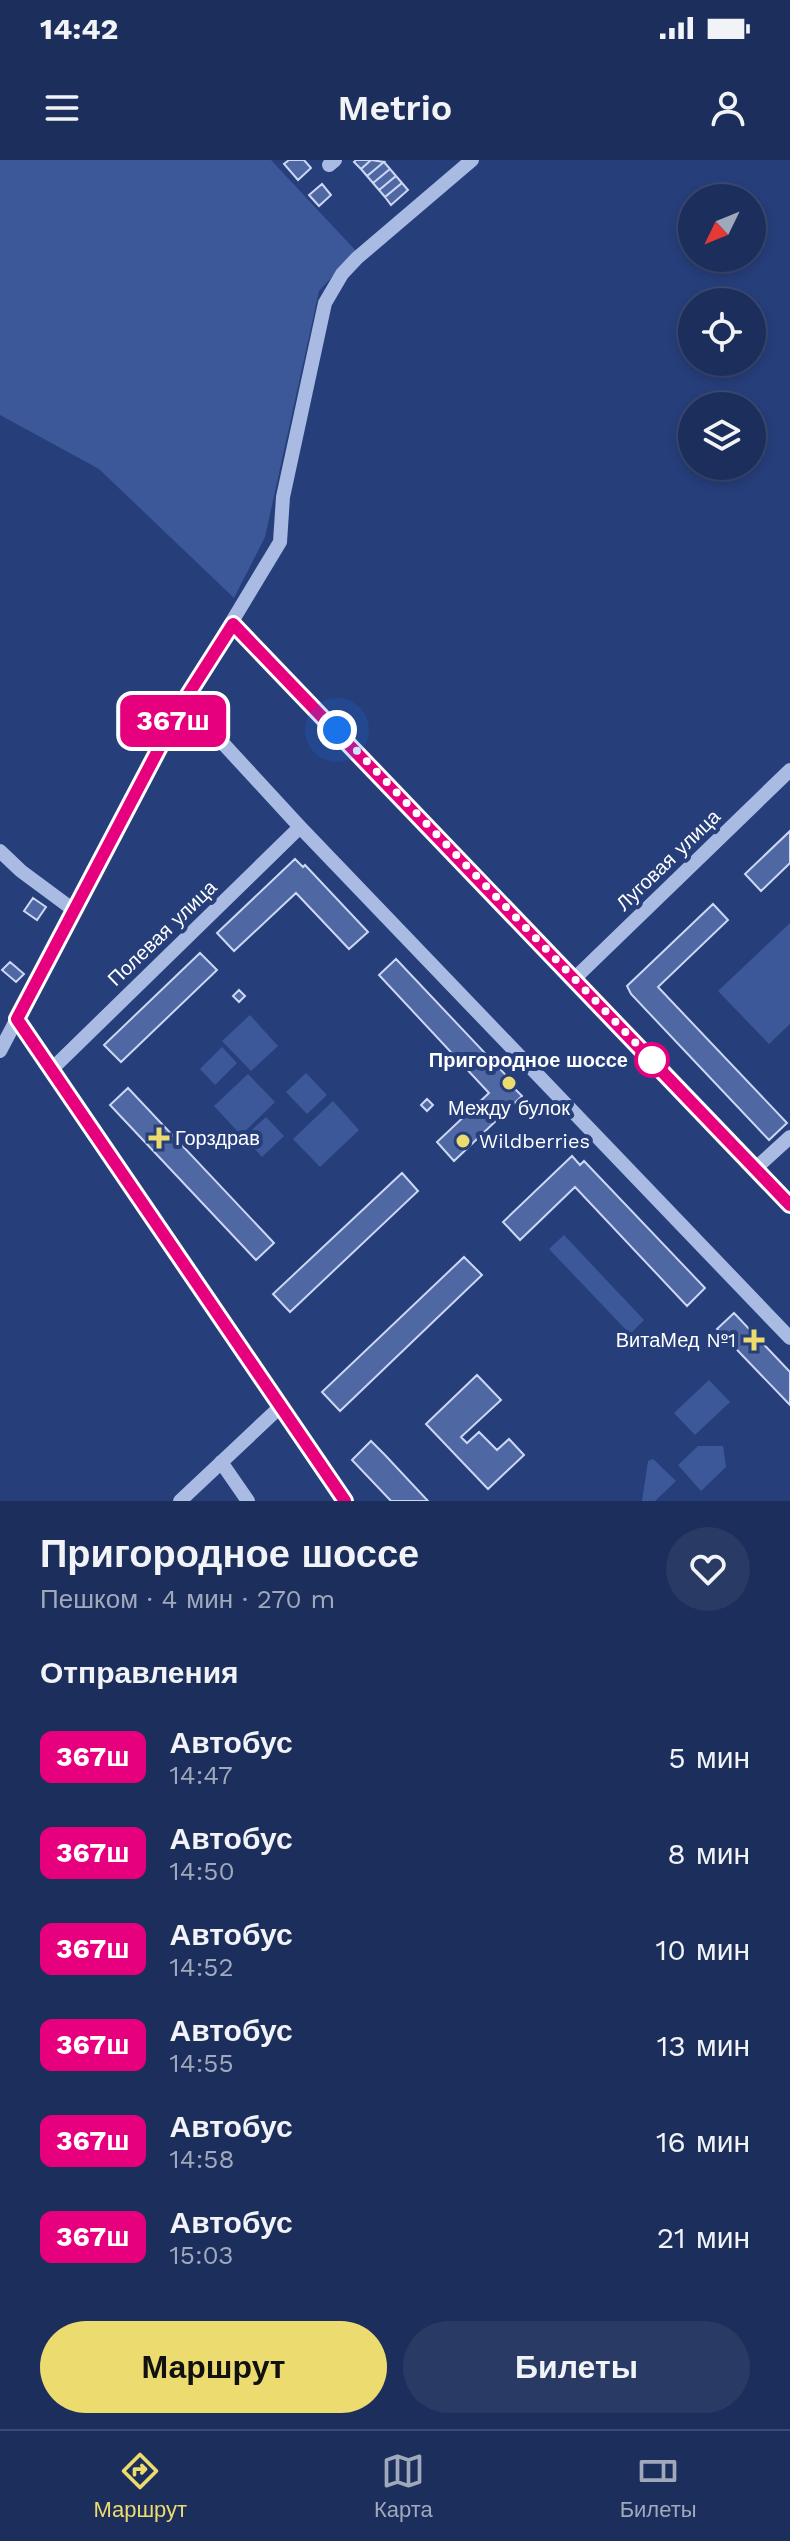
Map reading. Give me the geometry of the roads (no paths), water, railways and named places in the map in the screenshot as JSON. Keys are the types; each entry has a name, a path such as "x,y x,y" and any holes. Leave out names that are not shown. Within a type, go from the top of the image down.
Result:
{"street":[{"path":"0,1051 184,701 280,542 283,497 325,303 342,274 357,258 472,160"},
{"path":"233,624 790,1205"},
{"path":"184,701 300,827 790,1338"},
{"name":"Луговая улица","path":"574,979 790,770"},
{"name":"Полевая улица","path":"52,1069 300,827"},
{"path":"0,851 21,871 75,911"},
{"path":"17,1019 345,1501"},
{"path":"756,1168 790,1137"},
{"path":"180,1501 280,1407"},
{"path":"221,1462 248,1501"}],"place":[{"name":"Пригородное шоссе","path":"652,1060"},
{"name":"Между булок","path":"509,1083"},
{"name":"Горздрав","path":"159,1138"},
{"name":"Wildberries","path":"463,1141"},
{"name":"ВитаМед №1","path":"754,1340"}]}
